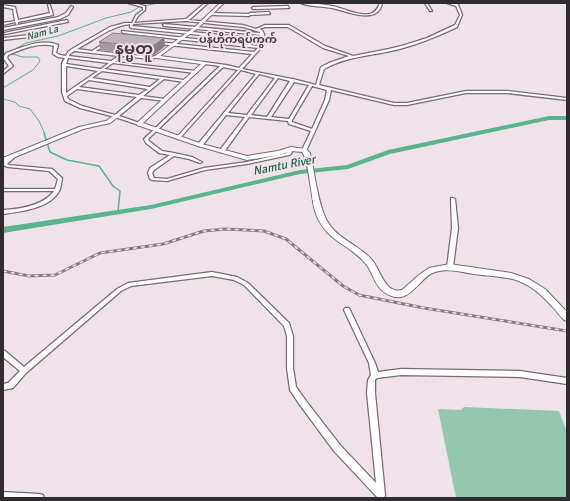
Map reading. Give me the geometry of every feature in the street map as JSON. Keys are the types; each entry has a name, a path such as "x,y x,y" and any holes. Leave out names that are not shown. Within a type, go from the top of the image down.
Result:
{"main road":[{"path":"156,57 204,22 222,3"},
{"path":"156,57 205,64"},
{"path":"205,64 184,81 139,124 200,145 247,158 279,153 291,149 305,152 313,183 317,208 327,227 340,240 361,254 371,264 382,286 392,294 403,294 412,289 420,276 431,270 450,267 518,278 533,284 550,298 567,318"},
{"path":"3,160 81,128 108,122 116,116"}],"street":[{"path":"118,35 130,27 137,16 144,10 144,6 128,3"},
{"path":"187,20 207,3"},
{"path":"243,26 253,8 254,3"},
{"path":"302,3 332,7 366,15 377,12 381,3"},
{"path":"309,5 313,3"},
{"path":"426,3 431,10"},
{"path":"317,86 322,68 332,63 415,44 456,26 461,15 457,5 448,3"},
{"path":"3,24 52,14 49,5"},
{"path":"3,6 14,8 17,26 24,37"},
{"path":"4,31 17,26 59,18 67,14 72,7"},
{"path":"253,8 288,7"},
{"path":"211,14 249,15 269,13"},
{"path":"139,124 70,103 66,100 64,65 66,56 73,50 111,28 120,25 187,20 257,29 263,34 264,40 260,47 178,138"},
{"path":"4,31 21,31 67,21"},
{"path":"148,23 263,34"},
{"path":"257,29 265,26 289,26 324,47 354,57"},
{"path":"130,27 264,40"},
{"path":"3,46 5,39 4,31"},
{"path":"5,39 24,37 49,31"},
{"path":"123,32 260,47"},
{"path":"97,37 105,38"},
{"path":"93,52 108,42"},
{"path":"151,42 254,53"},
{"path":"3,73 10,68 9,63 4,58 7,54 30,47 51,44 56,45 54,53 56,56 195,72"},
{"path":"73,50 151,58 156,57"},
{"path":"65,96 122,55"},
{"path":"3,63 9,63"},
{"path":"205,64 293,80 370,100 394,104 406,104 466,92 507,92 567,98"},
{"path":"64,65 184,81"},
{"path":"200,162 190,158 161,152 147,142 147,137 222,66"},
{"path":"200,145 258,74"},
{"path":"222,151 277,77"},
{"path":"116,116 163,78"},
{"path":"88,79 151,88"},
{"path":"268,118 293,80"},
{"path":"290,120 311,84"},
{"path":"76,88 164,100"},
{"path":"305,152 312,130 322,111 329,89"},
{"path":"225,114 290,120 290,123 312,130"},
{"path":"174,154 152,169 150,173 152,179 167,180 204,169 247,164 289,154 291,149"},
{"path":"3,212 16,211 48,200 57,190 60,179 50,170 8,166 5,164 6,161 16,155"},
{"path":"3,190 57,190"},
{"path":"450,267 455,228 453,199"},
{"path":"3,387 10,386 24,371 119,290 130,284 212,274 235,278 246,284 287,325 290,336 290,368 294,388 303,403 337,448 382,497"},
{"path":"346,310 372,362 376,375"},
{"path":"3,353 24,371"},
{"path":"382,497 371,392 372,380 376,375 401,372 520,374 567,381"},
{"path":"3,496 40,498"}],"green space":[{"path":"464,407 559,411 567,432 567,498 456,498 438,409 461,410"}],"building":[{"path":"113,33 164,38 150,47 99,42"}],"waterway":[{"name":"Nam La","path":"3,88 33,70 40,61 38,57 23,57 8,53 26,43 58,36 106,18 131,12 139,7 158,3"},
{"name":"Nam La","path":"3,99 15,102 19,106 30,109 39,121 45,134"},
{"name":"Namtu River","path":"3,230 151,207 300,172 348,167 388,152 549,118 567,118"},
{"name":"Nam La","path":"44,133 50,152 67,160 99,166 113,186 120,191 118,212"}],"railway":[{"path":"3,271 29,276 55,275 100,253 163,244 204,231 225,229 264,231 286,239 343,286 359,295 424,308 567,331"}],"district":[{"name":"ပန်ဟိုက်ရပ်ကွက်","path":"238,39"},
{"name":"နမ္မတူ","path":"134,48"}]}
